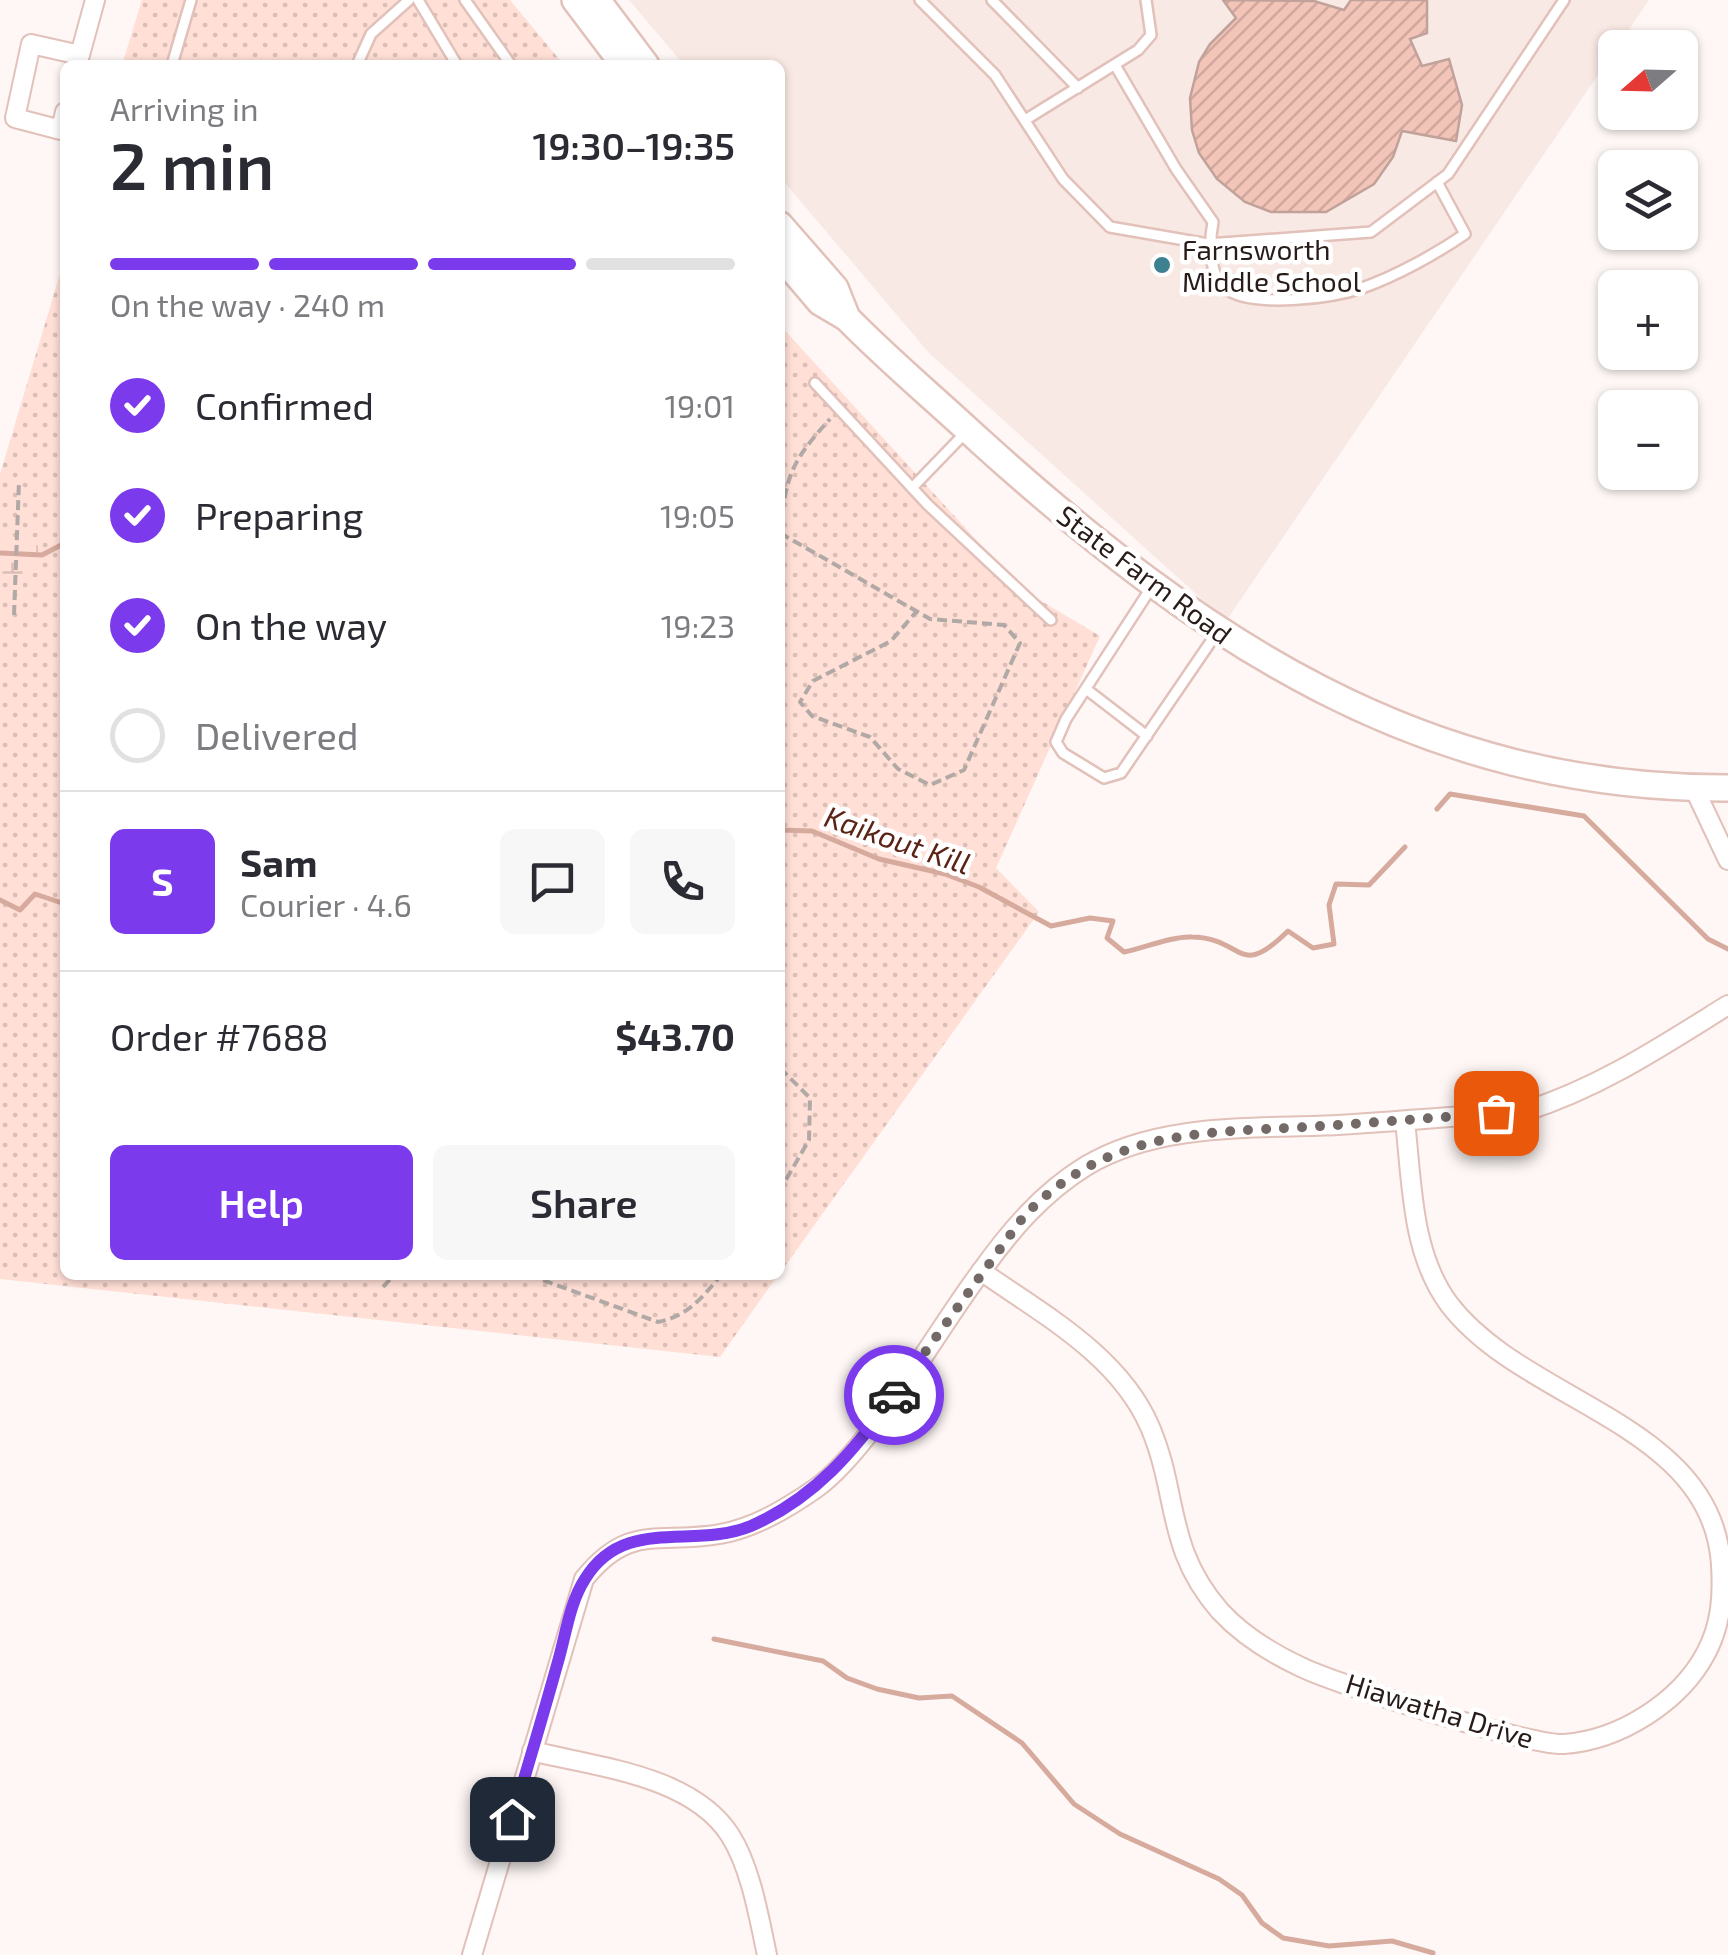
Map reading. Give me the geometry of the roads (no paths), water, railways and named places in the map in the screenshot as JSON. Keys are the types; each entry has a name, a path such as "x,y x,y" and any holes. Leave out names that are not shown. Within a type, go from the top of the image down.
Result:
{"main road":[{"path":"575,0 620,60"},
{"path":"597,0 642,60"},
{"name":"State Farm Road","path":"785,231 835,288 848,318"},
{"name":"State Farm Road","path":"785,261 820,302 848,318 1053,507 1152,586 1218,632 1348,704 1454,746 1610,780 1728,788"}],"street":[{"path":"60,130 15,118 31,44 79,60 95,0"},
{"path":"1694,788 1728,860"},
{"path":"472,1955 584,1580 613,1549 631,1541 653,1535 722,1534 748,1527 818,1487 882,1412 980,1271 1043,1196 1114,1153 1184,1133 1526,1111 1572,1096 1619,1074 1728,1006"},
{"name":"Hiawatha Drive","path":"980,1271 1108,1365 1140,1407 1156,1445 1178,1542 1219,1609 1240,1630 1306,1670 1502,1732 1558,1745 1587,1742 1624,1728 1670,1698 1696,1671 1714,1638 1723,1598 1715,1529 1697,1493 1652,1443 1494,1350 1446,1300 1424,1256 1405,1121"},
{"path":"532,1751 636,1776 711,1814 730,1836 742,1862 767,1955"}],"lane":[{"path":"173,60 191,0"},
{"path":"359,60 371,34 408,0"},
{"path":"434,0 420,4 455,60"},
{"path":"466,0 508,60"},
{"path":"920,0 995,74 1064,179 1110,227 1208,244 1370,232 1448,174 1564,0"},
{"path":"992,0 1078,88"},
{"path":"1025,120 1115,65 1151,35 1146,0"},
{"path":"1115,65 1176,169 1213,222 1208,244 1218,280 1231,292 1283,300 1361,288 1465,234 1437,182"},
{"path":"816,383 912,488 1051,620"},
{"path":"912,488 968,430"},
{"path":"1152,586 1056,742 1063,753 1111,778 1120,773 1218,632"},
{"path":"1086,689 1147,736"}],"waterway":[{"path":"0,553 42,555 60,546"},
{"name":"Kaikout Kill","path":"1437,809 1450,794 1584,816 1708,939 1728,949"},
{"name":"Kaikout Kill","path":"785,830 812,831 879,859 945,874 979,887 1051,926 1090,918 1113,921 1107,938 1124,952 1192,937 1209,939 1249,955 1271,946 1288,931 1313,948 1334,944 1329,905 1336,884 1369,885 1405,847"},
{"name":"Kaikout Kill","path":"0,900 20,910 35,894 60,902"},
{"path":"714,1639 823,1661 847,1678 877,1689 919,1698 952,1696 1022,1743 1074,1804 1120,1834 1219,1879 1242,1895 1262,1923 1283,1938 1329,1946 1392,1941 1433,1953"}],"place":[{"name":"Farnsworth Middle School","path":"1162,265"}]}
